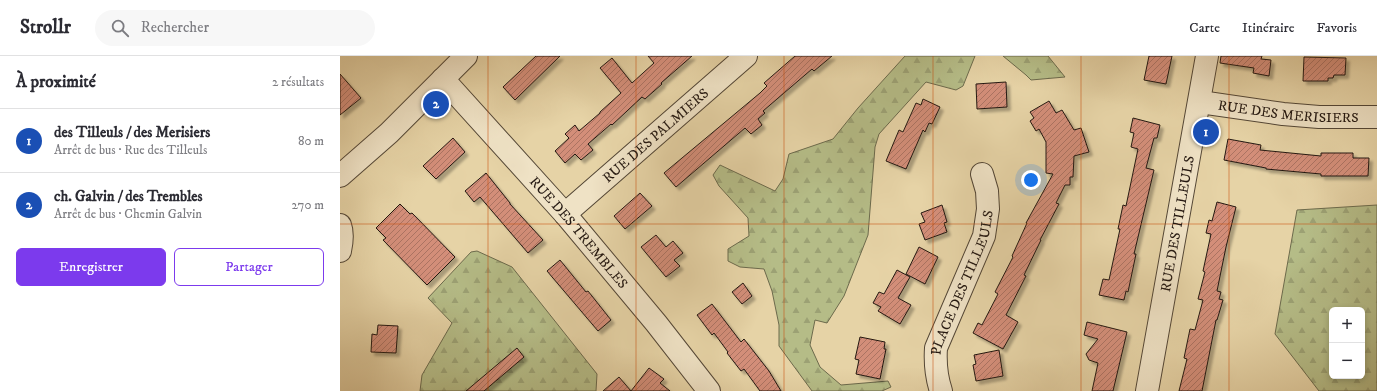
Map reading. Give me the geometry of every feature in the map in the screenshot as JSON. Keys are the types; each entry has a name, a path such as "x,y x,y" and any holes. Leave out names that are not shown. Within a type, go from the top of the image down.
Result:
{"street":[{"path":"340,176 389,133 466,56"},
{"name":"RUE DES PALMIERS","path":"565,214 746,56"},
{"name":"RUE DES TILLEULS","path":"1147,391 1200,102 1207,56"},
{"name":"RUE DES TREMBLES","path":"444,79 565,214 656,323 709,391"},
{"name":"RUE DES MERISIERS","path":"1200,102 1283,114 1319,117 1377,117"},
{"name":"PLACE DES TILLEULS","path":"941,391 935,363 936,348 984,236 988,209 987,191 982,174"},
{"path":"340,225 342,229 342,243 340,251"}],"green space":[{"path":"905,56 975,56 963,86 956,90 926,82 879,134 875,147 868,235 844,296 827,323 815,320 810,345 820,367 841,385 888,381 891,387 882,391 812,391 779,346 779,325 772,291 764,269 740,267 728,261 728,249 749,236 748,218 719,186 713,175 720,165 775,191 783,179 789,154 833,139 858,108"},
{"path":"1003,56 1048,56 1065,77 1031,80"},
{"path":"1377,205 1377,391 1319,391 1275,334 1297,210"},
{"path":"477,251 512,267 597,374 596,391 420,391 422,375 452,323 428,298 471,252"}],"building":[{"path":"536,56 560,56 515,100 503,87"},
{"path":"648,56 692,56 645,99 642,97 612,125 611,124 588,144 593,150 581,160 575,154 565,163 555,151 569,138 565,134 575,125 579,131 621,93 600,68 612,58 632,83 654,63"},
{"path":"795,56 832,56 814,71 812,69 763,111 765,113 758,119 762,125 751,134 745,128 676,187 664,173 760,93 767,86 764,83"},
{"path":"1149,56 1172,56 1166,84 1144,80"},
{"path":"1221,56 1262,56 1261,59 1271,60 1269,76 1253,73 1254,68 1220,63"},
{"path":"1304,57 1346,58 1345,75 1334,75 1333,78 1328,78 1328,81 1303,81"},
{"path":"340,74 361,98 340,115"},
{"path":"1006,82 1007,107 977,109 976,84"},
{"path":"923,99 940,107 932,124 929,123 925,132 923,130 906,169 886,161 899,130 903,132 916,103 921,105"},
{"path":"1049,101 1056,113 1062,110 1074,130 1081,128 1089,152 1074,156 1073,177 1070,177 1070,185 1065,185 1056,203 1059,204 1040,240 1024,275 1026,276 1006,315 1018,322 1003,349 973,333 978,323 982,325 998,294 995,292 1013,257 1012,256 1026,223 1053,174 1046,173 1046,142 1039,129 1036,131 1030,121 1034,118 1030,112"},
{"path":"1133,118 1160,125 1157,138 1154,138 1146,168 1154,170 1134,254 1136,254 1128,292 1126,291 1124,300 1099,295 1103,279 1109,280 1120,229 1118,229 1123,205 1126,206 1138,149 1131,147 1134,133 1130,132"},
{"path":"453,138 465,152 436,179 423,166"},
{"path":"1228,139 1261,145 1260,150 1321,156 1321,153 1353,153 1353,158 1369,158 1368,176 1321,176 1321,174 1266,169 1224,160"},
{"path":"486,173 510,204 543,240 528,253 480,197 474,202 465,191"},
{"path":"640,193 652,206 625,229 614,216"},
{"path":"1217,202 1236,207 1217,291 1221,292 1219,299 1223,300 1216,320 1202,391 1179,391 1187,359 1184,358 1190,329 1195,330 1203,300 1198,299 1205,272 1203,271 1211,234 1206,233 1209,220 1212,221"},
{"path":"400,204 410,214 412,213 455,257 427,285 383,240 386,238 376,228"},
{"path":"942,205 947,222 944,223 947,232 925,240 919,224 925,222 921,213"},
{"path":"656,235 666,247 673,241 683,253 674,260 680,266 666,277 641,247"},
{"path":"919,247 938,257 925,284 906,274"},
{"path":"560,260 586,292 588,291 611,320 598,331 547,271"},
{"path":"897,270 910,277 898,298 911,305 900,324 878,311 881,307 873,303 879,292 884,294"},
{"path":"743,283 752,296 742,304 732,292"},
{"path":"712,304 741,342 744,339 769,371 781,391 760,391 744,369 741,371 714,333 712,335 697,315"},
{"path":"1087,322 1127,332 1113,391 1092,391 1098,363 1089,360 1086,354 1098,339 1084,335"},
{"path":"378,325 398,326 396,353 371,352 372,334 377,335"},
{"path":"860,337 885,342 884,349 886,349 880,379 856,374 859,360 855,359"},
{"path":"517,348 524,357 484,391 466,391"},
{"path":"999,350 1003,376 976,381 973,365 976,364 974,355"},
{"path":"649,368 664,379 660,383 670,391 631,391"},
{"path":"619,377 631,391 603,391"}],"place":[{"name":"ch. Galvin / des Trembles","path":"436,104"},
{"name":"des Tilleuls / des Merisiers","path":"1206,132"}]}
